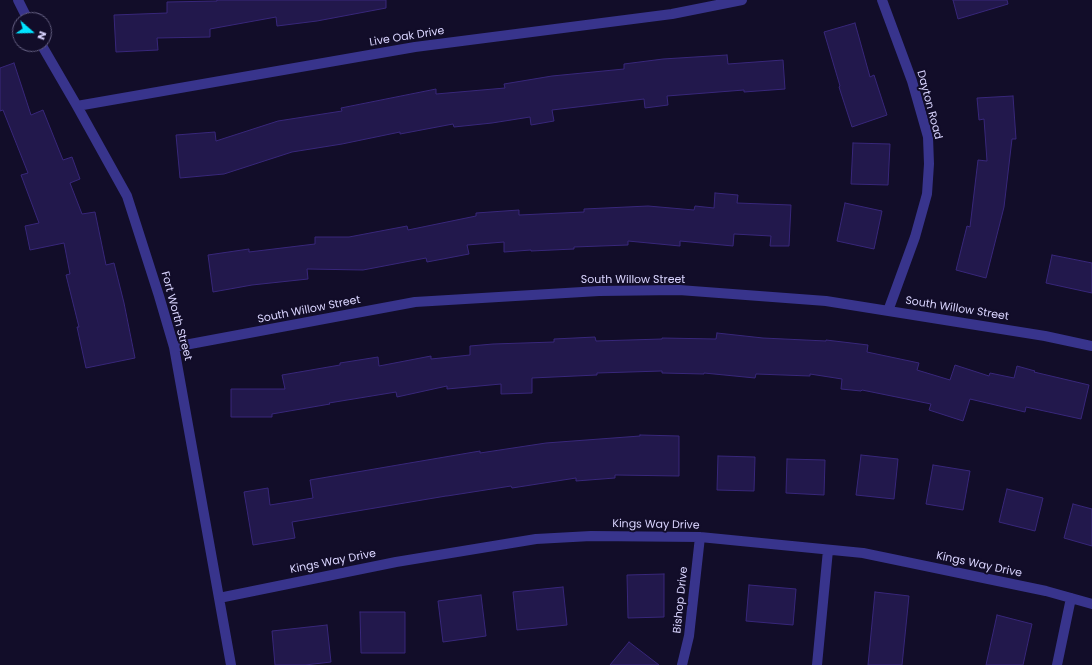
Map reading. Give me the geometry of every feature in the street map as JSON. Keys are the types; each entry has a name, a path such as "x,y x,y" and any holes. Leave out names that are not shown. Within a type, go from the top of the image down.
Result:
{"street":[{"path":"18,0 24,12"},
{"name":"Live Oak Drive","path":"77,106 415,47 672,14 742,0"},
{"name":"Dayton Road","path":"882,0 912,81 928,137 929,164 927,194 915,237 888,311"},
{"name":"Fort Worth Street","path":"45,52 77,106 127,196 159,296 174,347 231,665"},
{"name":"South Willow Street","path":"174,347 415,302 599,291 678,290 826,301 1045,336 1092,346"},
{"name":"Kings Way Drive","path":"219,598 396,562 536,539 591,536 700,537 863,553 1046,591 1092,604"},
{"name":"Bishop Drive","path":"682,665 689,636 700,537"},
{"path":"817,665 828,550"},
{"path":"1057,665 1071,598"}],"building":[{"path":"217,0 386,0 386,8 317,21 277,26 276,17 210,29 210,37 157,38 158,50 116,52 114,15 167,13 167,2"},
{"path":"953,0 1007,0 1008,4 958,19"},
{"path":"855,23 870,77 874,75 887,115 852,127 824,32"},
{"path":"727,55 728,64 783,60 785,89 744,92 744,90 667,96 668,105 645,108 644,99 552,110 554,121 531,125 530,117 454,127 453,124 292,152 224,174 180,178 176,135 215,132 216,141 278,121 342,111 341,108 436,89 436,94 505,88 504,84 552,76 624,69 624,64 663,59"},
{"path":"14,63 31,115 43,110 63,160 72,157 80,179 70,183 82,214 95,212 106,265 114,263 135,358 86,368 77,327 79,327 66,275 70,274 64,243 30,250 25,226 39,223 21,175 28,173 3,110 0,111 0,68"},
{"path":"1013,96 1016,139 1012,139 1004,207 986,278 956,270 967,226 970,227 978,160 987,161 984,119 979,120 977,98"},
{"path":"853,143 890,144 888,185 851,184"},
{"path":"715,193 738,195 737,203 791,205 789,246 770,246 771,236 734,234 733,246 680,241 680,246 628,241 628,245 504,252 504,242 467,245 469,254 427,262 426,258 363,270 307,269 308,279 252,285 213,292 208,255 249,249 249,252 315,244 315,237 349,237 407,226 408,230 476,216 476,213 519,210 519,215 584,212 584,209 648,206 694,210 695,206 714,208"},
{"path":"845,203 882,211 874,249 837,241"},
{"path":"1052,255 1092,263 1092,293 1046,283"},
{"path":"717,333 763,338 826,340 868,345 867,352 919,363 917,370 950,380 955,365 989,376 990,373 1014,378 1017,366 1035,371 1034,372 1089,385 1081,419 1026,407 1025,412 970,399 963,421 929,410 931,404 862,390 841,389 842,379 810,374 810,376 756,374 755,378 704,373 662,373 662,371 597,373 597,375 532,378 532,393 501,394 501,384 447,389 447,386 397,397 396,392 329,403 330,404 272,414 272,417 231,417 231,389 285,389 282,375 340,365 340,363 378,357 379,366 431,356 431,359 470,355 470,346 554,342 554,339 595,337 596,341 662,338 716,339"},
{"path":"640,435 679,436 679,476 615,475 615,478 576,481 576,478 446,496 292,522 295,538 253,545 244,492 268,488 270,505 313,498 310,480 480,451 480,453 546,443"},
{"path":"861,455 898,459 894,499 856,495"},
{"path":"718,456 755,457 754,491 717,490"},
{"path":"787,459 825,460 824,495 786,493"},
{"path":"933,465 970,471 963,510 926,504"},
{"path":"1007,489 1043,498 1035,531 999,522"},
{"path":"1073,504 1092,509 1092,546 1064,538"},
{"path":"664,574 664,617 628,618 627,575"},
{"path":"749,585 796,589 793,625 746,621"},
{"path":"563,587 567,625 517,630 513,592"},
{"path":"875,592 909,596 902,665 868,665"},
{"path":"481,595 486,636 443,642 438,601"},
{"path":"360,612 405,612 405,653 361,653"},
{"path":"997,615 1032,624 1023,665 986,665"},
{"path":"327,625 331,662 305,665 275,665 272,631"},
{"path":"629,642 659,665 610,665"}]}
